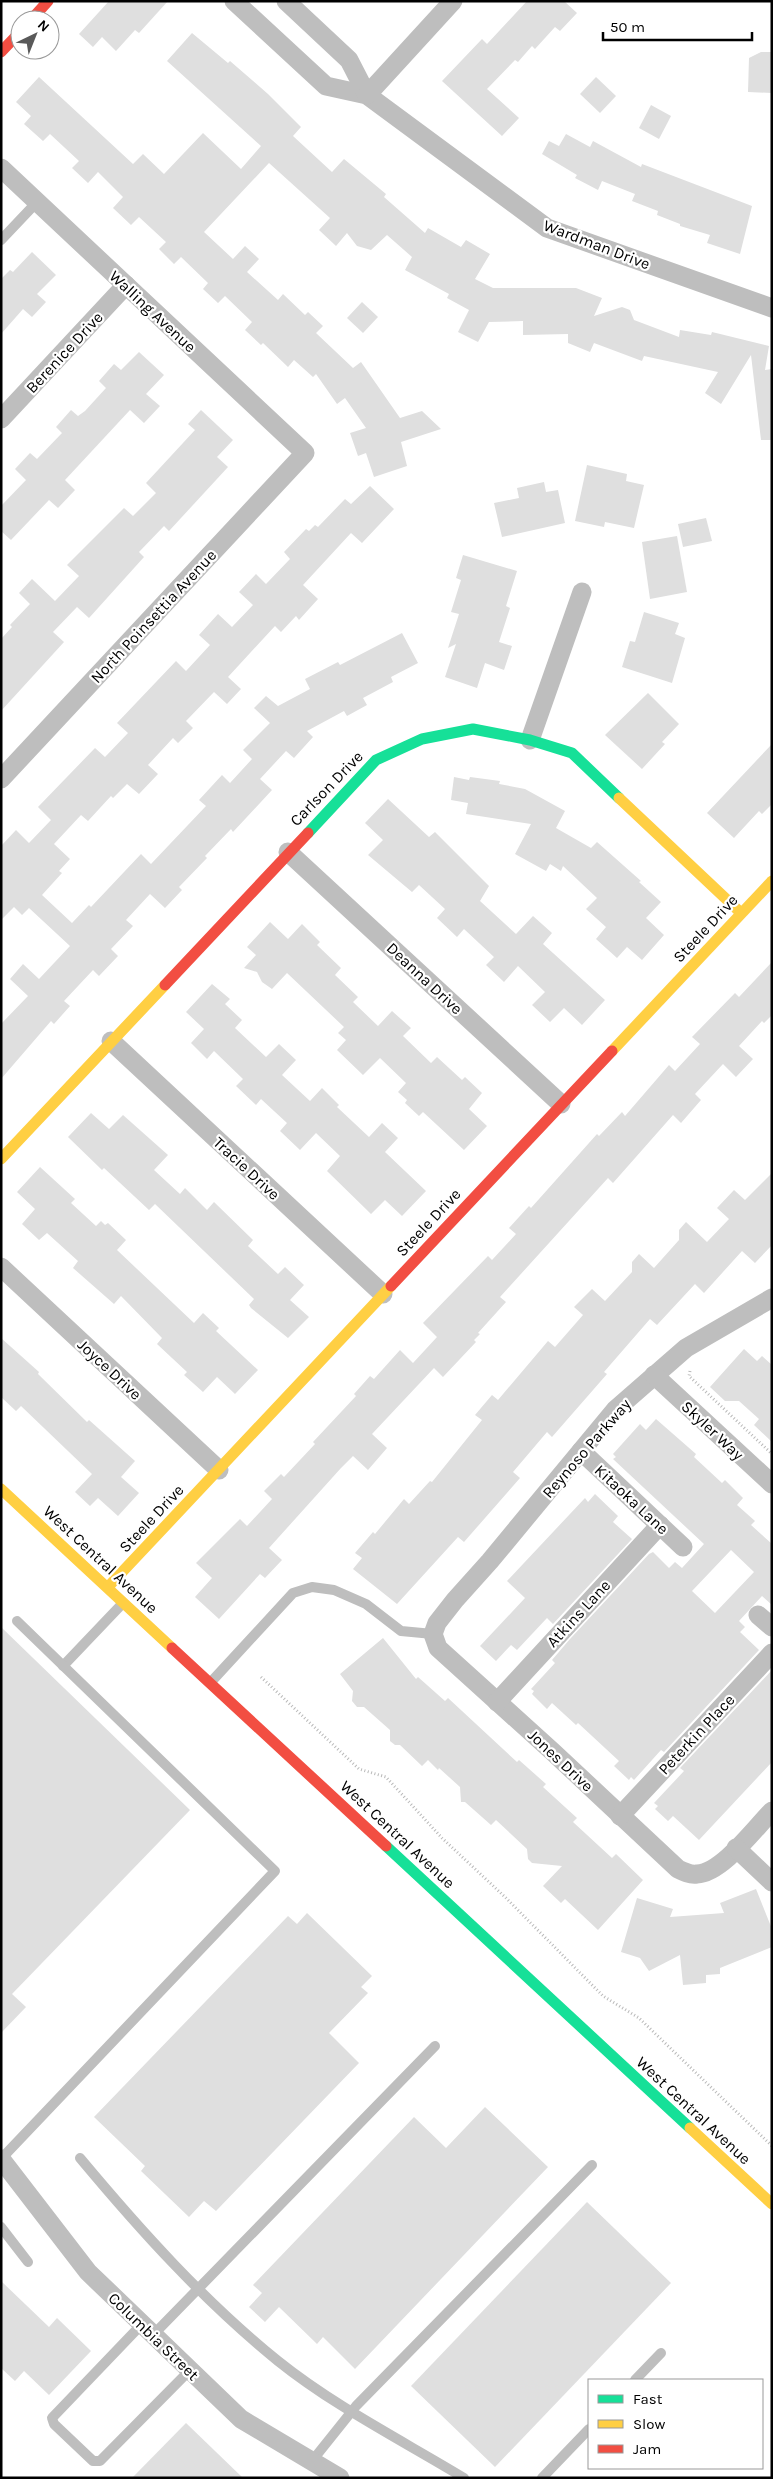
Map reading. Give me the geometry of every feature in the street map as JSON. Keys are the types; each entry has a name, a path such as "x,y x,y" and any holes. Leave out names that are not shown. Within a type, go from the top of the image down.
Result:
{"street":[{"name":"Wardman Drive","path":"234,1 326,86 367,96 547,228 772,308"},
{"name":"Wardman Drive","path":"286,1 349,60 367,96"},
{"path":"367,96 453,1"},
{"path":"1,52 10,43"},
{"name":"Walling Avenue","path":"1,168 305,453"},
{"name":"Berenice Drive","path":"1,419 126,285"},
{"name":"North Poinsettia Avenue","path":"1,779 305,453"},
{"path":"530,740 582,592"},
{"name":"Carlson Drive","path":"1,1159 376,760 422,739 473,729 530,740 572,753 741,913"},
{"name":"Deanna Drive","path":"288,852 561,1104"},
{"name":"Steele Drive","path":"108,1587 772,880"},
{"name":"Tracie Drive","path":"111,1041 382,1294"},
{"name":"Joyce Drive","path":"1,1267 219,1470"},
{"name":"Reynoso Parkway","path":"433,1634 438,1623 455,1600 615,1410 686,1348 772,1298"},
{"name":"Skyler Way","path":"654,1376 772,1484"},
{"name":"Kitaoka Lane","path":"581,1451 683,1547"},
{"name":"West Central Avenue","path":"1,1489 772,2204"},
{"name":"Atkins Lane","path":"497,1702 660,1525"},
{"name":"Jones Drive","path":"433,1634 438,1648 678,1869 699,1874 719,1865 736,1848"},
{"name":"Peterkin Place","path":"620,1816 772,1653"},
{"path":"772,1811 736,1848 772,1882"},
{"name":"Columbia Street","path":"1,2159 88,2272 240,2419 312,2461 333,2476"}],"lane":[{"path":"1,240 37,202"},
{"path":"210,1682 293,1593 312,1587 334,1590 366,1604 401,1630 433,1634"},
{"path":"63,1666 124,1602"},
{"path":"1,2159 276,1871 17,1622"},
{"path":"190,2370 100,2461 93,2461 54,2424 52,2418 148,2330 197,2290 435,2046"},
{"path":"80,2158 136,2224 197,2290 279,2362 352,2411 464,2478"},
{"path":"312,2461 352,2411 592,2165"},
{"path":"1,2227 28,2262"},
{"path":"636,2379 661,2352"},
{"path":"542,2478 588,2430"}],"path":[{"path":"691,1368 689,1376 772,1454"},
{"path":"261,1677 359,1769 386,1777 442,1838 505,1897 603,1996 639,2018 772,2146"}],"building":[{"path":"109,1 168,1 139,33 135,30 116,51 102,37 93,47 79,34"},
{"path":"527,1 564,1 577,13 560,31 555,27 535,49 532,46 518,62 515,60 487,89 519,118 502,136 442,81 482,39 487,44"},
{"path":"192,33 228,63 230,61 268,94 301,127 293,136 332,172 344,159 386,194 384,197 425,233 428,228 461,247 466,240 490,254 475,279 493,288 576,288 602,298 594,316 622,307 630,310 634,320 679,337 680,330 711,335 712,332 769,346 765,370 772,369 772,440 761,440 751,355 721,404 705,393 718,372 644,356 642,361 594,343 590,352 568,343 568,334 523,335 523,321 489,322 478,342 458,332 469,310 447,298 449,294 405,270 412,257 387,235 371,250 357,246 347,233 336,246 319,230 330,218 269,163 204,232 233,259 245,246 259,259 247,272 278,300 283,294 305,315 308,312 323,326 316,333 353,368 361,362 400,418 422,411 441,429 401,442 407,466 374,477 366,453 358,456 350,433 366,428 345,398 337,404 316,374 313,377 294,360 288,367 263,343 261,345 245,330 252,322 225,296 218,303 203,289 208,283 181,257 174,264 159,249 166,242 139,217 131,225 113,208 123,197 98,172 88,183 72,168 79,161 50,134 43,141 24,124 31,116 16,102 39,77 133,164 143,154 164,174 203,133 241,169 261,146 167,61"},
{"path":"761,52 772,52 772,93 748,92 749,58"},
{"path":"596,77 616,96 600,113 580,94"},
{"path":"651,105 671,116 659,139 639,128"},
{"path":"566,134 590,147 593,141 641,167 642,164 752,206 740,254 707,243 710,235 680,226 680,224 657,215 658,211 632,201 635,194 602,181 598,190 575,178 577,175 542,154 549,141 559,146"},
{"path":"32,252 56,275 37,294 46,302 32,317 23,309 1,334 1,279 10,270 13,272"},
{"path":"362,302 378,317 363,333 347,318"},
{"path":"139,352 164,375 146,394 160,406 144,423 130,410 65,480 75,490 58,508 49,500 11,540 1,531 1,506 26,480 15,469 30,453 37,459 62,433 56,427 71,410 78,416 85,411 106,388 99,381 114,364 121,370"},
{"path":"201,410 233,440 217,457 228,467 169,531 164,526 139,552 144,557 89,618 77,607 53,632 64,642 1,711 1,639 12,627 10,625 30,604 19,593 32,579 55,601 79,576 67,565 124,508 133,516 156,493 146,483 195,430 188,424"},
{"path":"587,465 627,474 626,481 644,485 634,528 605,522 604,527 575,521"},
{"path":"544,482 546,492 558,490 565,523 502,537 494,503 519,498 517,488"},
{"path":"370,486 394,509 362,543 351,533 303,585 318,599 299,620 296,616 281,632 275,626 228,677 241,689 227,704 214,692 186,721 193,728 178,743 173,738 148,765 158,774 139,794 127,784 113,798 111,796 88,821 81,815 54,844 70,859 59,871 62,873 42,895 72,923 89,905 91,907 141,854 151,864 206,806 199,800 222,775 230,783 252,759 243,750 270,723 254,708 266,696 278,706 310,689 305,679 338,662 340,665 402,633 418,663 391,677 393,682 363,698 367,705 347,716 344,711 307,731 313,737 294,758 286,751 260,779 272,790 233,832 231,829 205,856 207,858 179,887 182,890 165,908 150,894 126,920 133,926 111,949 118,956 99,976 93,970 64,1001 70,1006 54,1024 51,1021 1,1079 1,1024 28,996 10,979 23,964 39,979 70,946 29,908 22,915 14,907 1,920 1,846 16,830 29,843 51,820 38,807 95,748 105,757 128,733 117,723 176,661 186,671 210,645 199,635 218,614 232,627 253,605 239,592 256,574 266,584 290,559 284,552 306,529 309,531 315,525 318,527 345,499 351,504"},
{"path":"706,518 712,541 683,547 678,524"},
{"path":"677,536 687,592 650,599 642,542"},
{"path":"463,555 517,571 506,606 510,608 499,642 512,646 504,670 485,663 477,688 445,677 456,644 448,648 459,614 451,612 461,580 456,578"},
{"path":"644,612 679,623 675,634 685,638 672,683 622,667 630,641 635,642"},
{"path":"648,693 679,724 662,742 665,744 642,769 605,735"},
{"path":"772,744 772,804 762,814 759,811 734,838 707,813"},
{"path":"454,777 469,780 470,777 500,781 499,784 525,789 565,811 556,828 591,848 597,842 641,881 639,882 661,902 646,918 664,935 642,960 627,947 617,958 596,939 606,927 586,909 597,898 563,866 561,871 550,864 546,871 515,854 531,824 466,814 468,803 451,800"},
{"path":"388,799 429,837 435,832 489,886 480,901 516,934 533,916 552,933 543,944 605,1000 582,1025 564,1008 550,1022 532,1005 545,992 518,966 504,982 486,965 494,957 464,929 457,937 437,918 445,909 419,885 412,892 368,855 383,840 365,823"},
{"path":"270,922 288,939 302,924 320,942 317,945 341,968 335,975 358,997 353,1002 378,1026 392,1011 411,1028 403,1036 431,1063 437,1057 462,1080 465,1077 482,1093 469,1109 487,1126 464,1150 423,1112 419,1116 405,1103 407,1100 398,1092 406,1083 380,1058 363,1075 337,1050 346,1040 338,1033 344,1027 287,973 272,989 262,982 257,972 244,968 256,955 247,947"},
{"path":"772,962 772,1015 764,1023 762,1021 739,1046 753,1059 736,1077 723,1064 695,1094 701,1100 681,1123 673,1115 613,1183 608,1178 500,1297 506,1302 478,1333 480,1334 474,1340 476,1342 443,1377 434,1368 372,1434 387,1448 368,1470 353,1456 341,1468 269,1548 282,1560 265,1578 260,1574 219,1619 195,1597 212,1578 196,1563 240,1519 247,1526 272,1499 264,1491 281,1474 284,1477 315,1444 313,1442 356,1396 354,1394 370,1376 374,1379 400,1350 413,1363 437,1337 423,1323 488,1256 492,1260 516,1234 509,1228 529,1206 531,1208 597,1134 599,1136 622,1112 625,1116 669,1065 675,1071 700,1044 692,1037 735,993 739,997"},
{"path":"212,984 230,999 225,1004 242,1020 235,1028 266,1057 279,1044 296,1060 282,1075 310,1101 322,1088 339,1105 337,1107 369,1137 382,1123 398,1138 385,1152 426,1191 402,1216 385,1200 371,1214 327,1171 340,1156 316,1133 300,1150 280,1131 287,1123 261,1099 256,1105 236,1086 243,1079 214,1051 207,1059 191,1043 204,1029 186,1012"},
{"path":"91,1113 109,1129 123,1115 168,1155 154,1170 180,1194 185,1188 207,1210 214,1202 253,1240 248,1246 278,1274 285,1267 304,1285 290,1300 309,1317 288,1338 251,1308 249,1305 254,1299 155,1204 149,1210 104,1168 102,1170 68,1137"},
{"path":"40,1167 75,1199 71,1203 96,1226 101,1221 105,1225 108,1223 126,1240 117,1250 194,1323 203,1313 219,1328 216,1331 258,1370 235,1394 217,1377 203,1392 184,1375 187,1372 157,1344 162,1338 121,1296 114,1304 73,1268 78,1261 47,1233 39,1240 22,1224 35,1209 17,1192"},
{"path":"772,1173 772,1245 755,1263 742,1251 704,1293 695,1284 657,1325 650,1319 604,1372 607,1374 552,1437 547,1432 513,1472 520,1478 464,1542 458,1537 397,1604 353,1569 362,1558 355,1553 373,1532 375,1534 404,1499 409,1504 430,1481 432,1482 482,1420 475,1415 492,1395 498,1400 548,1341 555,1347 583,1315 574,1307 592,1289 605,1301 632,1272 632,1262 639,1254 654,1268 679,1240 679,1230 686,1222 707,1242 729,1219 717,1208 734,1190 745,1200"},
{"path":"1,1338 39,1372 38,1374 87,1422 89,1420 135,1461 121,1477 139,1493 118,1516 98,1498 90,1506 75,1492 92,1474 21,1406 16,1411 1,1397"},
{"path":"744,1349 757,1361 762,1356 772,1365 772,1442 754,1425 759,1419 739,1401 725,1401 710,1387"},
{"path":"656,1419 696,1454 694,1457 722,1483 725,1480 743,1498 737,1505 755,1521 751,1525 772,1544 772,1605 762,1596 739,1621 745,1627 740,1632 759,1650 664,1752 661,1750 634,1780 631,1777 629,1780 614,1766 619,1761 578,1723 576,1725 552,1703 547,1709 532,1694 534,1691 531,1689 555,1663 552,1660 570,1639 649,1554 653,1552 669,1568 675,1562 682,1568 704,1544 613,1459 616,1457 613,1454 640,1424 646,1430","holes":["731,1550 754,1572 715,1613 692,1591"]},
{"path":"595,1494 618,1516 613,1522 632,1539 553,1624 547,1618 517,1650 511,1645 496,1661 480,1646 525,1598 507,1581 585,1498 588,1502"},
{"path":"1,1627 190,1810 12,1994 26,2007 1,2033"},
{"path":"383,1638 416,1679 418,1677 445,1701 448,1698 517,1762 519,1760 546,1784 543,1787 577,1818 573,1822 612,1858 616,1854 643,1880 598,1930 565,1899 561,1903 543,1886 562,1866 532,1863 528,1859 527,1849 496,1820 491,1825 465,1802 461,1802 460,1787 439,1768 438,1770 428,1760 422,1766 400,1745 395,1745 390,1741 390,1730 364,1707 357,1707 352,1701 353,1691 340,1674"},
{"path":"772,1670 772,1762 699,1840 673,1816 668,1821 655,1809 658,1806 654,1803 684,1771 680,1768"},
{"path":"756,1889 772,1929 772,1947 720,1968 720,1974 706,1975 706,1983 683,1985 680,1955 649,1971 640,1958 621,1952 637,1898 673,1909 670,1917 724,1913 720,1903"},
{"path":"307,1913 372,1976 361,1987 368,1993 329,2033 359,2063 216,2211 204,2201 189,2217 141,2171 145,2166 94,2117 288,1916 297,1924"},
{"path":"485,2107 548,2167 355,2369 323,2337 317,2344 279,2307 265,2322 249,2307 262,2293 253,2285 414,2117 446,2148"},
{"path":"587,2202 671,2283 495,2467 411,2386"},
{"path":"1,2281 49,2327 57,2318 91,2351 49,2395 24,2371 15,2381 1,2368"},
{"path":"186,2423 243,2478 132,2478"}],"traffic: fast":[{"path":"308,833 376,760 422,739 473,729 530,740 572,753 619,798"},
{"path":"386,1846 690,2128"}],"traffic: slow":[{"path":"619,798 741,913"},
{"path":"612,1051 772,881"},
{"path":"1,1159 165,985"},
{"path":"108,1587 391,1286"},
{"path":"1,1489 172,1648"},
{"path":"690,2128 772,2204"}],"traffic: jam":[{"path":"40,10 48,1"},
{"path":"1,52 10,43"},
{"path":"165,985 308,833"},
{"path":"391,1286 612,1051"},
{"path":"172,1648 386,1846"}]}
